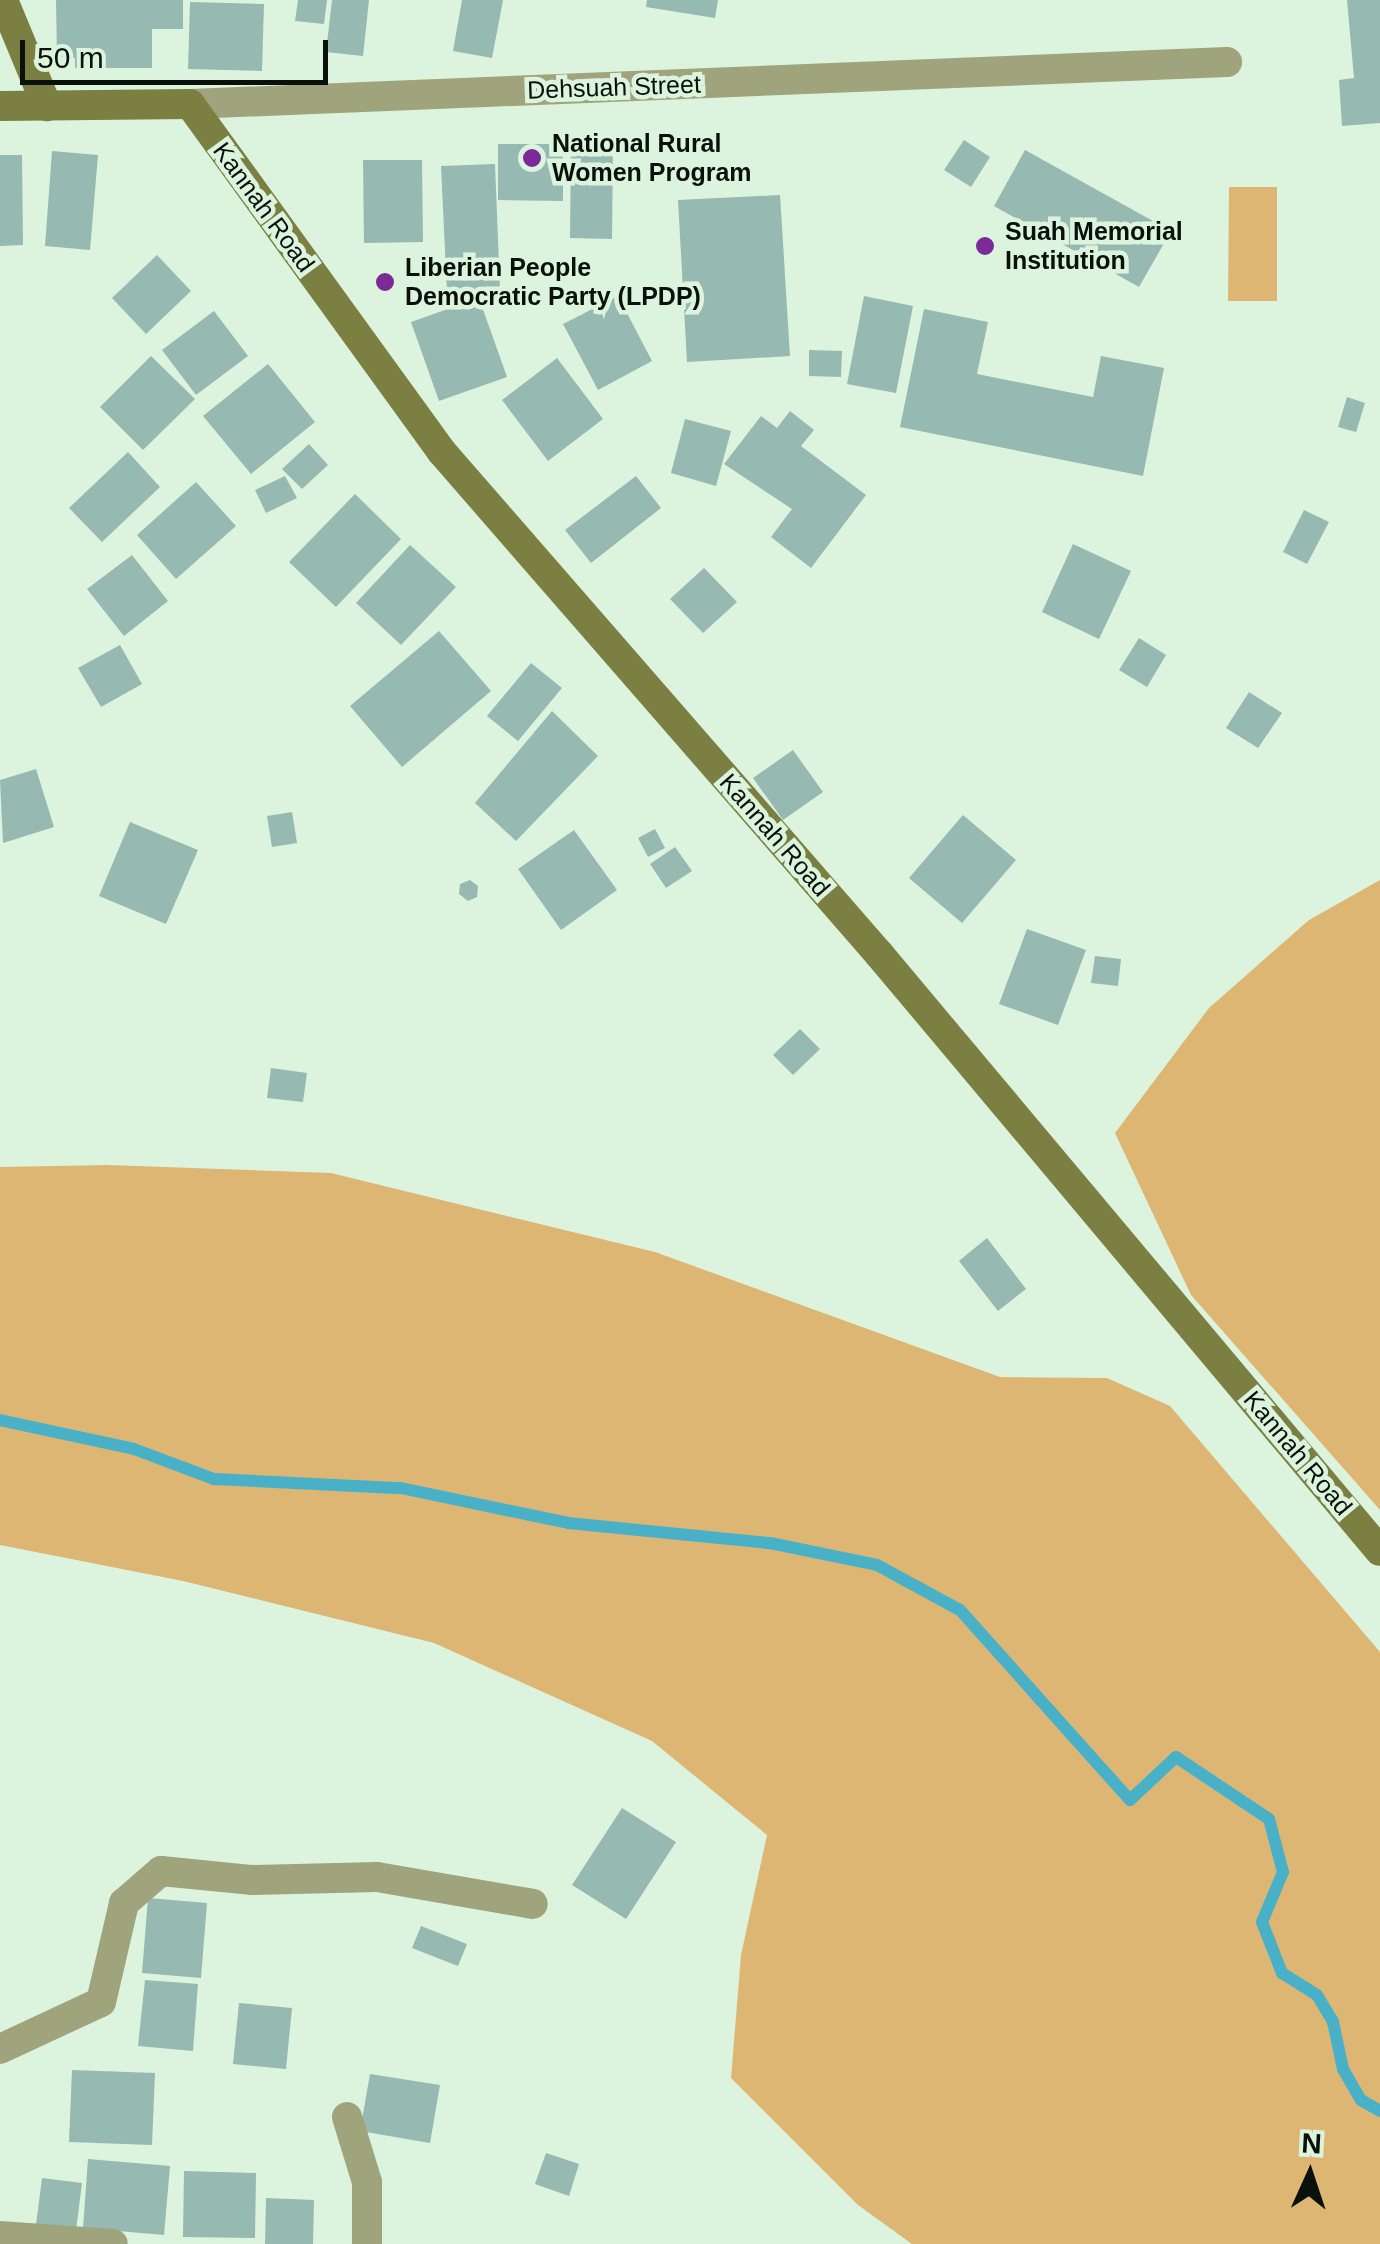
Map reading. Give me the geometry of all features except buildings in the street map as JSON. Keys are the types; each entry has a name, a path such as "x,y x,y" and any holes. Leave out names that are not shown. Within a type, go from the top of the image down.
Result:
{"street":[{"path":"3,0 47,106"},
{"name":"Dehsuah Street","path":"0,106 190,104 1227,62"},
{"name":"Kannah Road","path":"190,104 442,452 879,954 1380,1551"},
{"path":"0,2049 94,2009 107,1987 124,1904 161,1871 251,1880 378,1877 533,1904"},
{"path":"347,2116 367,2182 367,2244"},
{"path":"0,2236 113,2244"}],"shaded area":[{"path":"1229,187 1277,187 1277,301 1228,301"},
{"path":"1380,880 1380,1510 1191,1295 1115,1133 1209,1008 1309,920"},
{"path":"108,1165 331,1173 655,1252 1000,1377 1107,1378 1170,1406 1380,1652 1380,2244 912,2244 858,2205 731,2078 741,1955 767,1835 652,1741 434,1643 183,1581 0,1545 0,1167"}],"waterway":[{"path":"0,1420 134,1449 214,1479 401,1488 568,1523 770,1543 877,1565 960,1610 1130,1800 1176,1757 1269,1819 1283,1872 1262,1922 1282,1973 1317,1995 1333,2022 1343,2069 1361,2100 1380,2111"}],"place":[{"name":"National Rural Women Program","path":"532,158"},
{"name":"Suah Memorial Institution","path":"985,246"},
{"name":"Liberian People Democratic Party (LPDP)","path":"385,282"}]}
